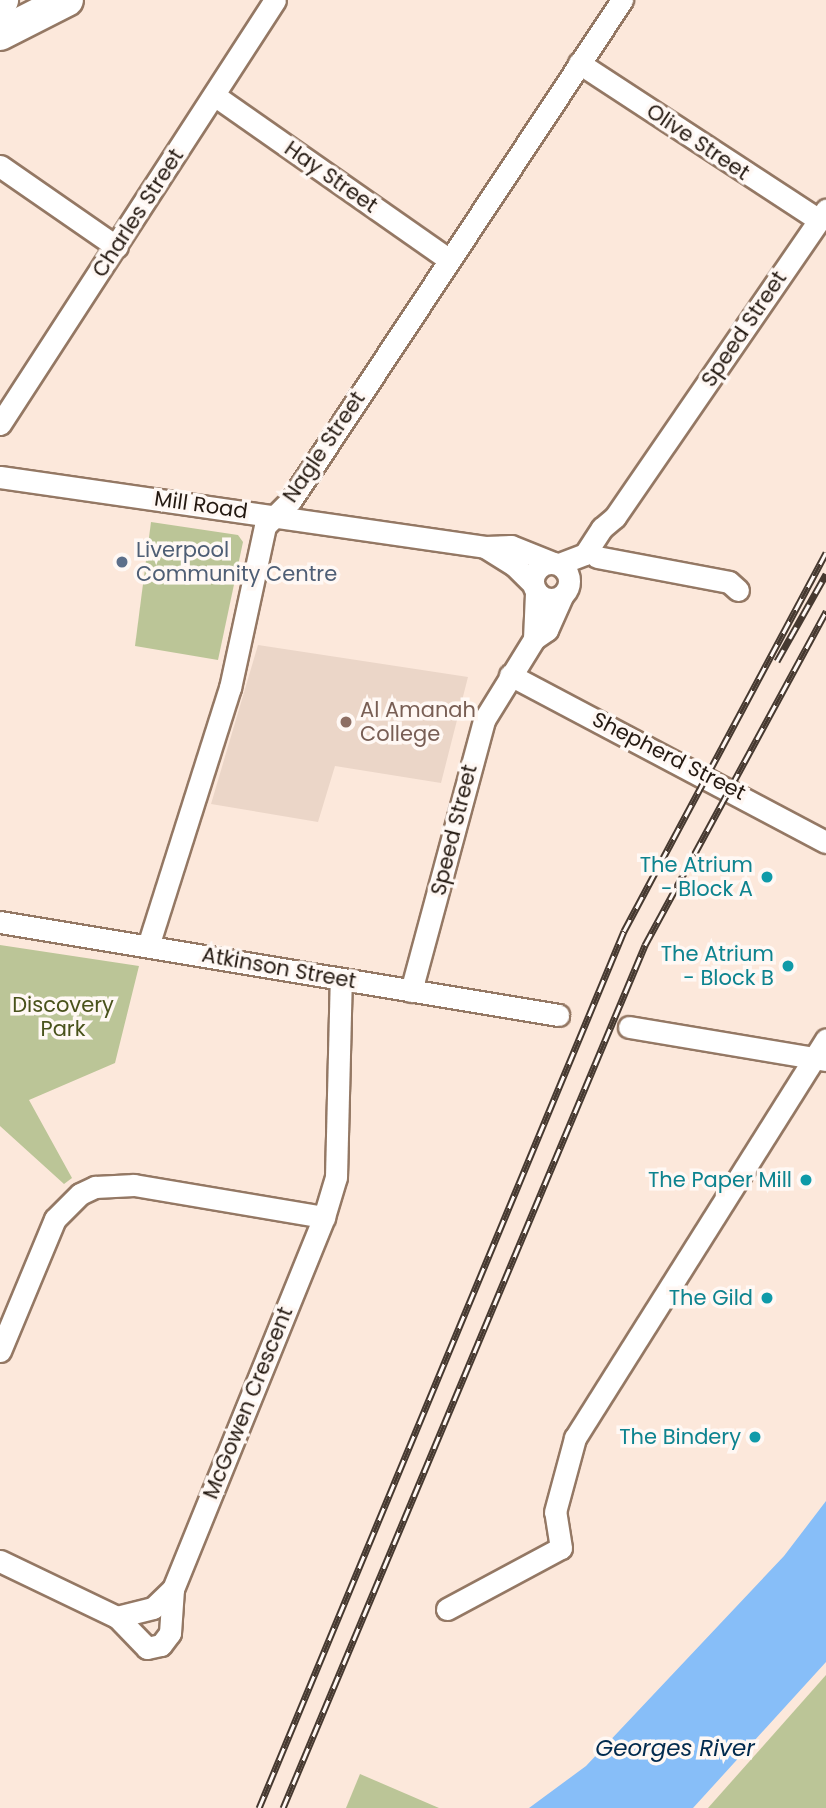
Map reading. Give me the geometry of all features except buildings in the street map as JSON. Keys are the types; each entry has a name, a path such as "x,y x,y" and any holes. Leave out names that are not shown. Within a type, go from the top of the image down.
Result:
{"highway":[{"path":"0,33 40,0"},
{"path":"0,33 67,0"}],"street":[{"name":"Charles Street","path":"0,424 275,0"},
{"name":"Nagle Street","path":"148,947 230,688 265,526 291,500 448,259 622,0"},
{"name":"Olive Street","path":"579,63 822,215"},
{"name":"Hay Street","path":"214,95 448,259"},
{"path":"0,166 117,247"},
{"name":"Speed Street","path":"411,991 474,749 484,720 534,639 547,630 565,592 597,557 615,517 822,215"},
{"name":"Mill Road","path":"0,477 485,547 511,546 556,563"},
{"name":"Speed Street","path":"534,588 538,568 585,554 601,528 615,517"},
{"name":"Mill Road","path":"485,547 514,565 534,588"},
{"path":"597,557 729,582 738,590"},
{"path":"534,588 549,600 565,592 567,572 556,563"},
{"path":"534,588 534,639"},
{"name":"Shepherd Street","path":"510,675 826,842"},
{"name":"Atkinson Street","path":"0,922 558,1015"},
{"name":"McGowen Crescent","path":"0,1560 117,1617 147,1648 161,1645 170,1633 173,1588 324,1217 336,1177 341,979"},
{"path":"447,1609 561,1548 555,1512 575,1438 611,1376 823,1053 629,1027"},
{"path":"0,1351 55,1219 80,1194 95,1187 134,1185 324,1217"},
{"name":"McGowen Crescent","path":"117,1617 153,1608 173,1588"}],"shaded area":[{"name":"Al Amanah College","path":"258,645 468,677 441,783 335,766 318,822 211,804"}],"green space":[{"path":"151,522 238,535 243,542 218,660 135,646"},
{"name":"Discovery Park","path":"0,945 139,966 115,1063 29,1100 72,1178 64,1184 0,1126"},
{"path":"826,1675 826,1808 708,1808"},
{"path":"360,1774 367,1777 439,1808 346,1808"}],"water":[{"name":"Georges River","path":"826,1501 826,1662 693,1808 529,1808 586,1766 784,1556"}],"railway":[{"path":"259,1808 624,931 826,553"},
{"path":"777,661 826,574"},
{"path":"283,1808 645,945 826,611"}],"place":[{"name":"Liverpool Community Centre","path":"122,562"},
{"name":"Al Amanah College","path":"346,722"},
{"name":"The Atrium - Block A","path":"767,877"},
{"name":"The Atrium - Block B","path":"788,966"},
{"name":"The Paper Mill","path":"806,1180"},
{"name":"The Gild","path":"767,1298"},
{"name":"The Bindery","path":"755,1437"}]}
